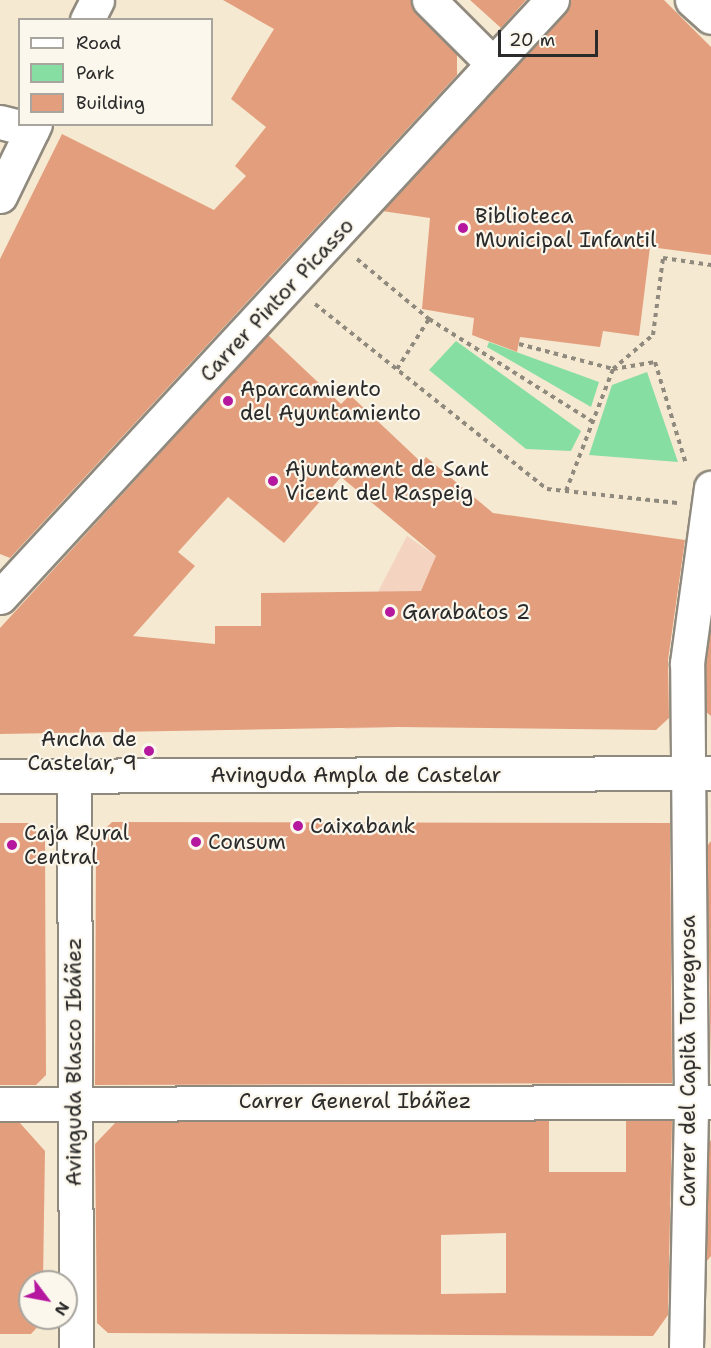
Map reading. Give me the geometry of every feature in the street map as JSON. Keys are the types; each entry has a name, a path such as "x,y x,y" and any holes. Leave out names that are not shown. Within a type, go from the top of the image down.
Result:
{"street":[{"path":"88,18 97,0"},
{"path":"429,0 492,63"},
{"name":"Carrer Pintor Picasso","path":"2,592 291,285 552,0"},
{"path":"692,0 711,17"},
{"path":"0,122 18,125"},
{"path":"0,196 34,127"},
{"name":"Carrer del Capità Torregrosa","path":"686,1348 701,1102 699,774 687,663 702,489"},
{"name":"Avinguda Ampla de Castelar","path":"0,776 699,774"},
{"name":"Avinguda Blasco Ibáñez","path":"74,776 76,1348"},
{"name":"Carrer General Ibáñez","path":"0,1104 74,1101 701,1102"}],"path":[{"path":"333,239 429,319 593,422"},
{"path":"566,491 613,369 653,335 663,258 711,265"},
{"path":"291,285 547,489 566,491 702,489 685,451 655,362 613,369 519,344"},
{"path":"396,369 429,319"}],"shaded area":[{"name":"Garabatos 2","path":"407,536 436,556 397,727 345,729 343,659"}],"green space":[{"path":"456,341 581,431 571,451 526,449 429,370"},
{"path":"489,342 599,382 591,407 487,347"},
{"path":"647,372 678,462 589,455 612,385"}],"building":[{"path":"223,0 411,0 416,13 457,54 457,75 10,558 0,554 0,259 62,134 214,210 246,176 235,166 266,127 231,99 274,29"},
{"path":"470,0 526,0 501,28"},
{"path":"570,0 664,0 711,47 711,255 650,247 639,336 603,331 600,347 520,337 517,352 472,335 474,318 422,309 430,218 382,211 566,13"},
{"path":"268,335 341,404 350,395 422,463 426,457 493,513 685,540 668,660 669,718 656,730 397,727 0,734 0,628","holes":["341,477 436,556 421,591 261,593 261,626 215,626 215,644 133,636 195,566 178,552 228,497 284,543"]},
{"path":"711,626 711,716 706,712 706,664"},
{"path":"112,822 670,823 672,1083 95,1085 96,838"},
{"path":"0,823 28,823 45,841 46,1075 36,1085 0,1085"},
{"path":"711,841 711,1067 707,846"},
{"path":"549,1121 549,1172 626,1172 626,1121 672,1121 668,1315 653,1336 108,1333 97,1323 95,1144 116,1122","holes":["506,1233 506,1293 441,1294 441,1235"]},
{"path":"0,1123 20,1123 45,1151 43,1270 18,1270 18,1330 35,1330 31,1334 0,1334"},
{"path":"711,1140 711,1256 706,1262 709,1142"}],"place":[{"name":"Biblioteca Municipal Infantil","path":"463,228"},
{"name":"Aparcamiento del Ayuntamiento","path":"228,401"},
{"name":"Ajuntament de Sant Vicent del Raspeig","path":"273,481"},
{"name":"Garabatos 2","path":"390,612"},
{"name":"Ancha de Castelar, 9","path":"149,751"},
{"name":"Caixabank","path":"298,826"},
{"name":"Consum","path":"196,842"},
{"name":"Caja Rural Central","path":"12,845"}]}
